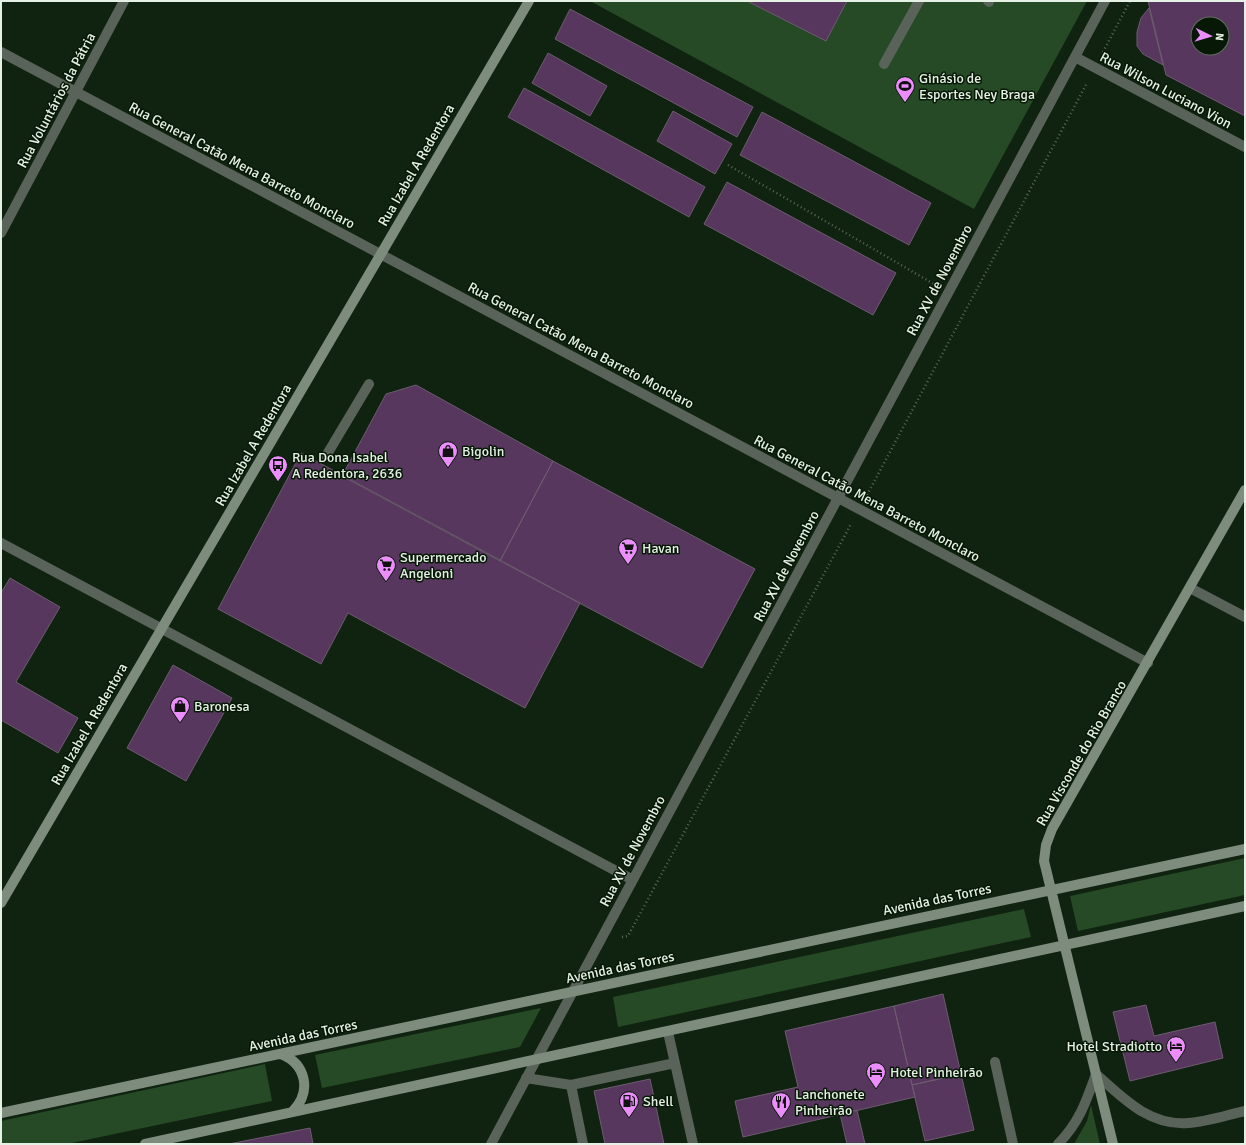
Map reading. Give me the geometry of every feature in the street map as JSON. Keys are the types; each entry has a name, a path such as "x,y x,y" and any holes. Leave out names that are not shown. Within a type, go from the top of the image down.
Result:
{"main road":[{"name":"Rua Izabel A Redentora","path":"1,903 528,1"},
{"name":"Rua Visconde do Rio Branco","path":"1113,1144 1050,890 1044,861 1046,845 1052,830 1245,490"},
{"name":"Avenida das Torres","path":"1,1113 1245,848"},
{"path":"145,1144 1245,906"},
{"path":"281,1054 296,1063 304,1078 303,1096 293,1111"}],"street":[{"name":"Rua Voluntários da Pátria","path":"1,233 124,1"},
{"path":"884,64 919,1"},
{"name":"Rua XV de Novembro","path":"491,1144 1105,1"},
{"name":"Rua General Catão Mena Barreto Monclaro","path":"1,52 1148,663"},
{"name":"Rua Wilson Luciano Vion","path":"1075,57 1245,147"},
{"path":"326,456 369,384"},
{"path":"1,543 633,880"},
{"path":"1190,588 1245,617"},
{"path":"668,1032 693,1144"},
{"path":"995,1062 1012,1144"},
{"path":"526,1078 571,1085 675,1063"},
{"path":"1058,1144 1071,1131 1081,1115 1096,1074 1134,1108 1170,1122 1189,1123 1245,1111"},
{"path":"571,1085 583,1144"}],"path":[{"path":"1110,39 1130,1"},
{"path":"874,481 1089,78"},
{"path":"728,164 941,288"},
{"path":"628,936 847,532"}],"green space":[{"name":"Ginásio de Esportes Ney Braga","path":"590,1 1087,1 974,209"},
{"path":"1245,858 1245,895 1078,931 1070,896"},
{"path":"1024,909 1031,937 618,1027 613,997"},
{"path":"541,1008 520,1047 322,1088 315,1055"},
{"path":"265,1064 272,1101 67,1144 1,1144 1,1121"},
{"path":"1091,1105 1100,1144 1074,1144 1087,1121"}],"building":[{"path":"747,1 847,1 826,41"},
{"path":"1148,1 1245,1 1245,116 1166,75"},
{"path":"1149,8 1163,65 1143,54 1137,46 1137,32 1141,18"},
{"path":"570,9 753,107 737,137 555,39"},
{"path":"548,53 607,86 590,116 532,83"},
{"path":"524,88 705,187 689,217 508,117"},
{"path":"673,111 732,144 715,174 657,141"},
{"path":"762,112 931,203 909,245 740,155"},
{"path":"727,182 896,273 873,315 704,224"},
{"name":"Bigolin","path":"416,385 553,461 500,561 342,476 386,394"},
{"name":"Supermercado Angeloni","path":"301,453 580,603 525,708 348,613 321,664 218,609"},
{"name":"Havan","path":"553,461 755,569 702,668 500,561"},
{"path":"10,578 60,607 16,682 78,718 58,753 1,720 1,593"},
{"name":"Baronesa","path":"173,665 232,698 186,781 127,748"},
{"path":"943,994 961,1074 912,1085 894,1006"},
{"path":"1146,1005 1154,1036 1215,1022 1223,1058 1130,1081 1113,1012"},
{"path":"894,1006 915,1097 743,1137 735,1101 798,1087 785,1031"},
{"path":"961,1074 974,1130 925,1141 912,1085"},
{"name":"Shell","path":"650,1079 664,1144 605,1144 594,1091"},
{"path":"857,1110 865,1144 847,1144 840,1114"},
{"path":"310,1128 313,1144 229,1144"}],"place":[{"name":"Ginásio de Esportes Ney Braga","path":"905,103"},
{"name":"Bigolin","path":"448,468"},
{"name":"Rua Dona Isabel A Redentora, 2636","path":"278,482"},
{"name":"Havan","path":"628,565"},
{"name":"Supermercado Angeloni","path":"386,582"},
{"name":"Baronesa","path":"180,723"},
{"name":"Hotel Stradiotto","path":"1176,1063"},
{"name":"Hotel Pinheirão","path":"876,1089"},
{"name":"Shell","path":"629,1118"},
{"name":"Lanchonete Pinheirão","path":"781,1119"}]}
